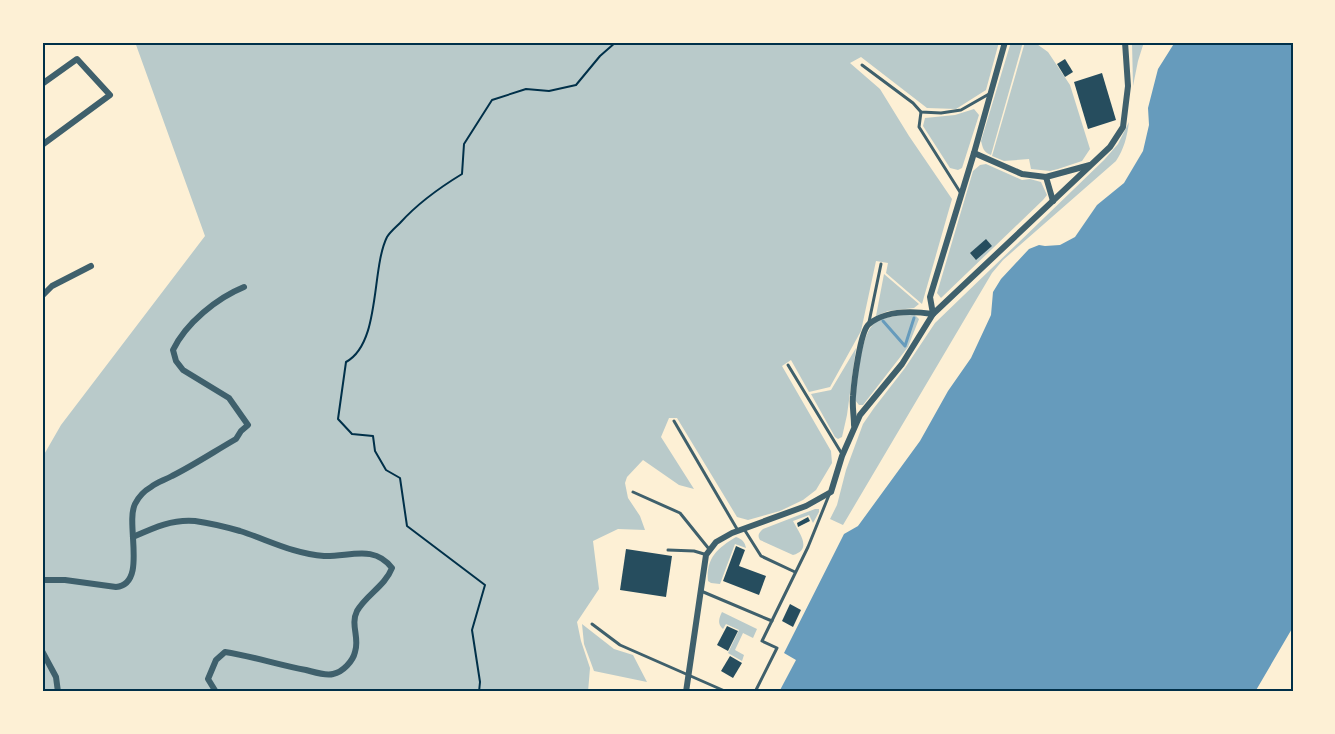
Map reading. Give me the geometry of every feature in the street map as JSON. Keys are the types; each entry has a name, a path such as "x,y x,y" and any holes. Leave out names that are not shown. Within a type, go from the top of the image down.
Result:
{"street":[{"path":"933,314 930,297 1005,42"},
{"path":"686,692 708,553 716,542 741,530 806,506 831,492 842,456 860,415 902,364 933,314 1110,147 1123,127 1128,86 1125,42"},
{"path":"42,84 77,59 110,96 42,145"},
{"path":"974,153 1022,174 1046,177 1090,165"},
{"path":"1046,177 1053,201"},
{"path":"42,296 52,286 91,266"},
{"path":"42,580 120,586 130,579 133,568 132,520 134,506 140,495 236,439 248,425 229,398 183,370 176,361 173,350 178,338 205,311 229,293 244,287"},
{"path":"854,428 853,398 860,349 866,328 884,316 916,312 933,314"},
{"path":"133,537 164,524 193,521 239,531 284,548 324,556 367,554 385,559 392,568 388,578 358,609 353,620 355,652 347,666 334,674 319,673 276,664 248,655 225,652 216,660 208,679 216,692"},
{"path":"42,651 56,677 58,692"}],"lane":[{"path":"862,65 913,103 921,112 941,114 962,110 991,93"},
{"path":"921,112 919,126 961,193"},
{"path":"869,324 881,264"},
{"path":"788,365 842,456"},
{"path":"674,421 741,530 761,556 796,572"},
{"path":"633,492 680,513 708,553"},
{"path":"755,692 777,648 762,641 808,547 831,492"},
{"path":"668,550 708,553"},
{"path":"701,591 772,621"},
{"path":"592,624 620,645 727,692"}],"path":[{"path":"479,692 480,682 472,630 485,585 407,526 400,478 386,470 375,451 373,436 352,434 338,419 346,362 353,358 368,334 380,263 388,236 430,195 462,174 464,144 492,100 526,88 549,91 576,85 600,56 616,42"}],"shaded area":[{"path":"135,42 999,42 986,90 956,109 927,108 861,57 850,63 880,89 952,199 922,304 886,273 888,263 876,261 861,331 830,387 809,392 791,360 782,366 831,451 832,463 816,490 803,500 780,511 748,520 737,517 677,418 669,418 661,437 694,489 679,485 643,460 627,477 625,483 628,498 640,516 645,530 618,529 593,541 599,589 577,622 590,668 588,692 42,692 42,458 61,425 205,236"},
{"path":"1011,42 1023,42 991,155 985,151 981,141"},
{"path":"1025,42 1034,42 1048,52 1070,85 1090,149 1082,161 1050,171 1031,169 1029,159 1004,161 992,156"},
{"path":"1132,42 1144,42 1133,86"},
{"path":"974,109 979,115 962,168 958,170 950,168 923,126 925,118 955,115"},
{"path":"1129,122 1125,143 1116,161 1003,260 992,273 843,525 830,519 837,505 846,470 863,424 935,323 1104,160 1118,144"},
{"path":"986,164 1022,180 1030,179 1041,182 1047,195 941,298 937,293 973,171 980,165"},
{"path":"884,274 919,304 914,308 888,311 876,316"},
{"path":"914,314 919,319 908,347 863,405 859,405 855,400 859,370 863,346 871,327 885,318"},
{"path":"856,348 847,415 842,437 838,439 811,394 831,390"},
{"path":"819,509 819,512 813,523 809,515 793,521 803,540 802,549 799,552 793,555 760,540 759,534 763,529"},
{"path":"736,537 743,541 746,548 735,544 720,584 711,583 708,581 708,573 711,559 719,549"},
{"path":"722,612 757,629 753,638 743,633 735,650 744,655 742,661 728,653 739,630 726,624 723,629 721,627 719,621"},
{"path":"582,624 614,649 633,655 647,682 594,671 584,644"}],"water":[{"path":"1175,42 1293,42 1293,627 1255,692 779,692 796,660 784,653 844,534 858,526 920,441 948,391 971,358 991,315 993,292 1001,279 1029,249 1039,245 1060,245 1075,237 1097,205 1124,183 1143,151 1149,125 1148,108 1158,69"}],"building":[{"path":"1065,59 1073,72 1065,77 1057,64"},
{"path":"1102,73 1116,120 1088,129 1074,82"},
{"path":"986,239 992,246 976,260 970,253"},
{"path":"808,517 810,521 798,527 797,523"},
{"path":"736,546 745,550 739,566 766,576 759,595 723,581"},
{"path":"626,549 672,556 666,597 620,590"},
{"path":"790,604 801,610 793,627 782,621"},
{"path":"727,626 738,631 728,651 717,645"},
{"path":"730,656 742,663 733,678 721,671"}],"waterway":[{"path":"883,321 905,346 914,318"}]}
